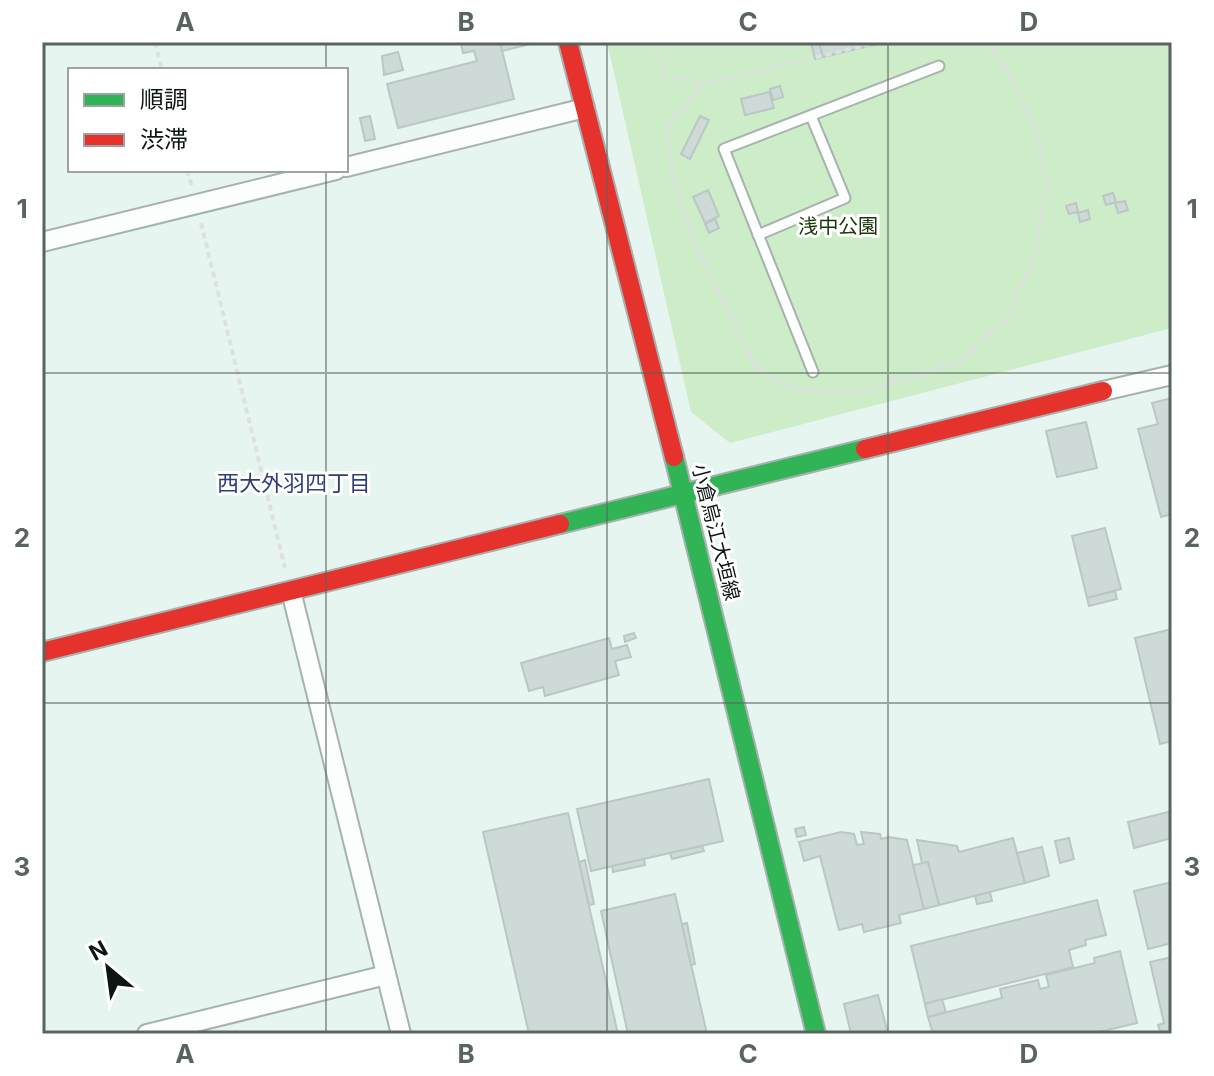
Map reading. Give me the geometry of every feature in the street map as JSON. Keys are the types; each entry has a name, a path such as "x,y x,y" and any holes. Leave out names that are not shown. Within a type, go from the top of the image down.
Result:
{"street":[{"name":"小倉烏江大垣線","path":"568,42 684,495 816,1034"},
{"path":"348,167 585,108"},
{"path":"42,242 328,172"},
{"path":"42,652 1172,375"},
{"path":"291,591 401,1034"},
{"path":"147,1034 386,975"}],"lane":[{"path":"813,372 724,149 939,66"},
{"path":"758,235 845,198 811,116"}],"path":[{"path":"155,42 162,68"},
{"path":"657,42 665,74 703,84"},
{"path":"958,363 1008,319 1032,262 1048,184 1036,131 1002,60 982,42"},
{"path":"188,172 291,591"}],"green space":[{"name":"浅中公園","path":"607,42 1172,42 1172,328 730,443 691,412"}],"building":[{"path":"500,42 514,99 398,128 387,84 477,61 474,51 463,53 461,44"},
{"path":"500,42 529,42 530,44 502,51"},
{"path":"811,42 819,42 823,57 815,59"},
{"path":"819,42 886,42 823,57"},
{"path":"398,52 403,70 384,75 382,56"},
{"path":"780,86 783,97 773,100 770,89"},
{"path":"769,92 774,108 745,115 741,99"},
{"path":"370,116 375,139 365,141 360,118"},
{"path":"700,116 709,120 690,159 681,154"},
{"path":"708,190 719,216 705,223 693,197"},
{"path":"1113,193 1116,202 1106,205 1103,196"},
{"path":"1125,201 1128,210 1118,213 1115,203"},
{"path":"1076,203 1078,212 1069,214 1066,206"},
{"path":"1088,210 1090,219 1080,222 1078,213"},
{"path":"715,219 719,228 709,233 705,224"},
{"path":"1172,398 1172,514 1161,517 1138,429 1158,424 1152,403"},
{"path":"1086,422 1097,468 1057,477 1046,431"},
{"path":"1105,528 1121,589 1087,598 1072,536"},
{"path":"1115,591 1117,599 1089,606 1087,598"},
{"path":"1172,629 1172,741 1160,744 1135,638"},
{"path":"634,633 636,638 625,642 624,636"},
{"path":"609,638 612,649 627,645 631,657 615,661 619,675 545,696 543,687 529,691 521,663"},
{"path":"709,779 723,841 591,871 577,809"},
{"path":"1172,811 1172,838 1134,848 1128,822"},
{"path":"568,813 618,1034 529,1034 483,832"},
{"path":"804,827 806,835 797,837 795,829"},
{"path":"841,832 854,834 857,845 864,844 861,832 880,834 881,839 907,840 924,909 899,915 901,923 864,932 862,924 839,930 820,856 804,861 799,842"},
{"path":"1013,838 1025,883 939,905 928,862 922,863 917,840 957,846 959,852"},
{"path":"1069,838 1074,859 1060,863 1055,841"},
{"path":"702,846 704,851 672,859 670,853"},
{"path":"1042,847 1049,876 1025,883 1017,853"},
{"path":"644,859 645,865 613,872 612,866"},
{"path":"585,860 594,904 589,905 579,862"},
{"path":"928,862 939,905 924,909 913,865"},
{"path":"1172,882 1172,943 1148,949 1134,891"},
{"path":"990,892 992,901 977,904 975,896"},
{"path":"675,894 707,1034 628,1034 601,911"},
{"path":"1097,900 1106,935 1085,940 1086,945 1069,950 1073,967 925,1004 911,946"},
{"path":"687,923 695,964 691,965 682,924"},
{"path":"1120,951 1137,1023 1091,1034 933,1034 928,1017 1002,998 1000,989 1038,980 1040,989 1049,987 1046,975 1095,963 1094,958"},
{"path":"1172,957 1172,1034 1161,1034 1158,1025 1164,1023 1150,962"},
{"path":"878,995 888,1034 851,1034 844,1004"},
{"path":"942,999 946,1012 928,1017 925,1004"}],"traffic: fast":[{"path":"560,524 865,449"},
{"path":"674,457 816,1034"}],"traffic: jam":[{"path":"568,42 674,457"},
{"path":"865,449 1103,391"},
{"path":"42,652 560,524"}],"district":[{"name":"西大外羽四丁目","path":"294,483"}]}
